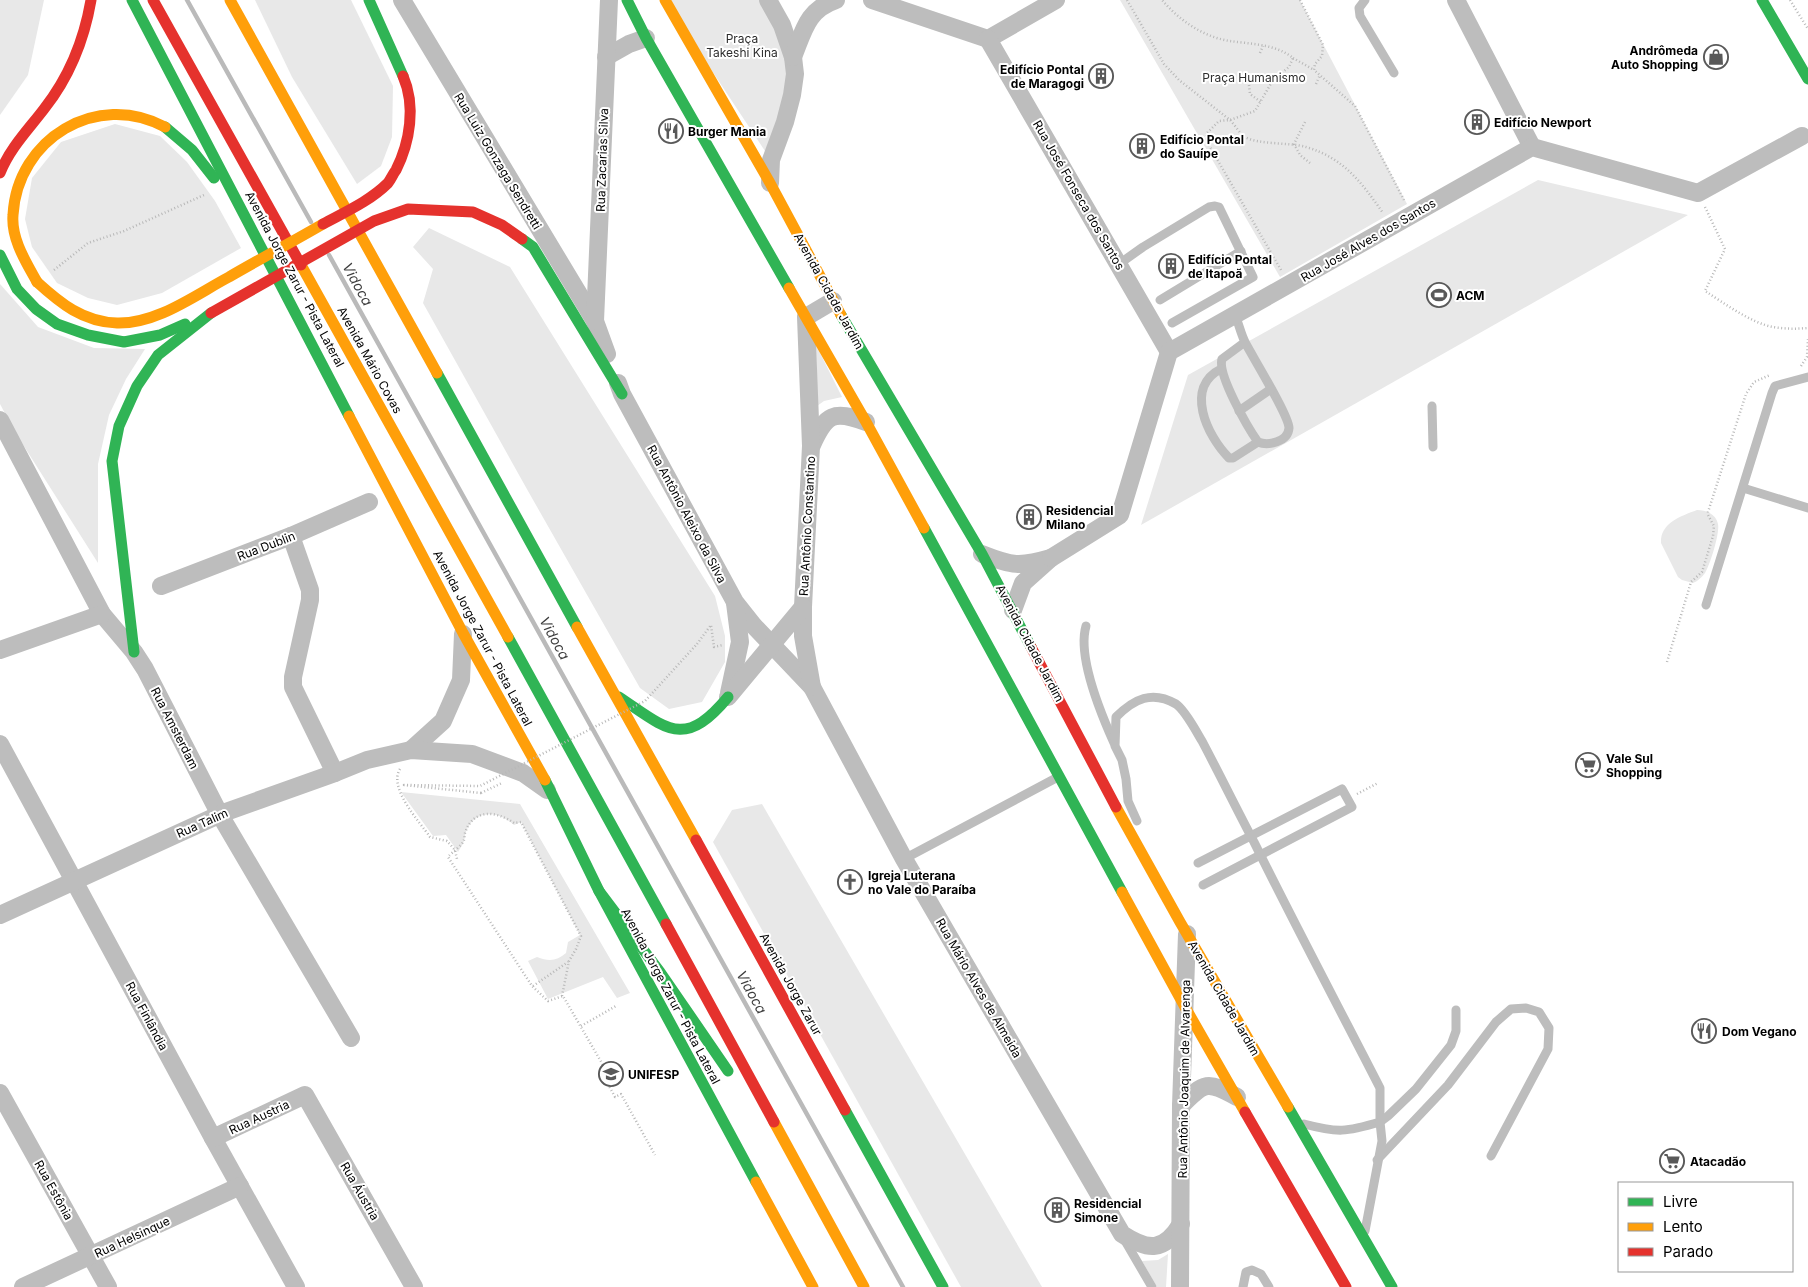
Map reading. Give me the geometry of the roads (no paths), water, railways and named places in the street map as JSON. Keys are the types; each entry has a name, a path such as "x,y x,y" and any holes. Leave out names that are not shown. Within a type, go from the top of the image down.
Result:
{"main road":[{"path":"0,173 11,150 45,108 69,74 80,52 91,0"},
{"name":"Avenida Jorge Zarur - Pista Lateral","path":"132,0 251,224 463,633 553,795 599,891 813,1287"},
{"name":"Avenida Mário Covas","path":"153,0 562,734 843,1249"},
{"path":"251,224 178,135 144,117 119,112 82,118 57,133 33,156 17,188 13,218 20,249 38,282 61,304 89,318 118,323 147,319 174,307 365,201 389,182 400,161 409,130 410,105 406,84 369,0"},
{"path":"627,0 646,38 866,422 1185,1007 1346,1287"},
{"name":"Avenida Cidade Jardim","path":"665,0 770,183 832,301 982,554 1123,820 1184,928 1392,1287"},
{"path":"1762,0 1808,79"},
{"path":"231,1 616,695 656,721 669,728 681,730 695,728 713,715 728,697"},
{"path":"0,255 17,289 36,309 57,324 88,336 124,342 160,335 211,312 374,221 408,209 472,212 502,225 533,247 622,394"},
{"path":"134,652 112,461 119,426 137,386 158,355 211,312"},
{"name":"Avenida Jorge Zarur","path":"616,695 943,1287"},
{"path":"599,891 660,972 732,1077"},
{"path":"749,1101 772,1134 843,1249 864,1287"}],"street":[{"name":"Rua Luiz Gonzaga Sendretti","path":"402,0 595,321"},
{"name":"Rua Zacarias Silva","path":"595,321 609,0"},
{"path":"768,0 782,25 793,57 795,74 785,122 772,160 770,183"},
{"path":"793,57 813,13 825,4 836,0"},
{"path":"872,0 988,39 1056,0"},
{"path":"1456,0 1532,147 1698,193 1806,131"},
{"path":"606,58 629,44 646,38"},
{"name":"Rua José Fonseca dos Santos","path":"988,39 1169,352"},
{"name":"Rua José Alves dos Santos","path":"1169,352 1532,147"},
{"path":"806,317 832,301"},
{"name":"Rua Antônio Constantino","path":"806,317 812,446 802,607 804,636 812,686"},
{"name":"Rua Antônio Aleixo da Silva","path":"595,321 622,394 734,602 812,686"},
{"path":"1013,610 1023,583 1051,558 1120,515 1169,352"},
{"name":"Rua Antônio Constantino","path":"812,446 820,428 827,419 838,416 850,416 866,422"},
{"name":"Rua Amsterdam","path":"0,420 102,614 134,652 145,669 220,815 351,1038"},
{"name":"Rua Dublin","path":"161,586 291,536 369,502"},
{"path":"291,536 310,590 310,600 293,678 293,687 335,774"},
{"path":"982,554 1013,565 1028,565 1051,558"},
{"path":"728,697 740,642 734,602"},
{"name":"Rua Antônio Constantino","path":"728,697 802,607"},
{"path":"0,650 102,614"},
{"name":"Rua Talim","path":"409,758 443,721 461,680 463,633"},
{"name":"Rua Mário Alves de Almeida","path":"812,686 904,859 1122,1234"},
{"name":"Rua Finlândia","path":"0,744 213,1138 296,1287"},
{"name":"Rua Talim","path":"0,915 220,815 335,774 367,760 472,754 523,773 553,795"},
{"name":"Rua Antônio Joaquim de Alvarenga","path":"1180,1287 1182,1224 1181,1106 1185,1007 1184,928"},
{"path":"1181,1106 1202,1087 1212,1085 1237,1096"},
{"name":"Rua Estônia","path":"0,1093 108,1287"},
{"name":"Rua Austria","path":"213,1138 305,1095"},
{"name":"Rua Áustria","path":"305,1095 414,1287"},
{"name":"Rua Helsinque","path":"24,1287 240,1186"},
{"path":"1122,1234 1135,1243 1151,1247 1162,1245 1174,1236 1182,1224"}],"lane":[{"path":"1365,0 1359,8 1360,16 1394,74"},
{"path":"1119,264 1143,246 1209,207 1219,207 1253,277 1172,323"},
{"path":"1160,300 1241,251"},
{"path":"1235,315 1245,342 1289,425 1284,438 1268,445 1258,442 1239,411 1221,368 1222,359 1245,342"},
{"path":"1221,368 1212,373 1204,385 1202,406 1207,427 1229,458 1233,458 1258,442"},
{"path":"1706,606 1775,386 1808,377"},
{"path":"1239,411 1271,389"},
{"path":"1432,406 1433,447"},
{"path":"1742,488 1808,508"},
{"path":"1086,626 1084,649 1099,710 1124,769 1128,801 1141,828"},
{"path":"1115,746 1116,717 1123,710 1146,696 1160,698 1177,705 1193,726 1219,773 1380,1088 1382,1141 1364,1238"},
{"path":"904,859 1060,776"},
{"path":"1198,864 1342,789 1352,807 1203,885"},
{"path":"1158,864 1167,881 1184,928"},
{"path":"1377,1160 1448,1085 1496,1022 1511,1009 1526,1008 1538,1012 1549,1028 1548,1049 1491,1156"},
{"path":"1296,1122 1330,1131 1351,1130 1380,1122 1416,1090 1452,1045 1457,1024 1456,1010"},
{"name":"Rua Mário Alves de Almeida","path":"1122,1234 1152,1287"},
{"path":"1243,1287 1246,1272 1252,1270 1261,1274 1270,1287"}],"waterway":[{"name":"Vidoca","path":"187,0 311,222"},
{"name":"Vidoca","path":"329,255 903,1287"}],"place":[{"name":"Andrômeda Auto Shopping","path":"1716,57"},
{"name":"Edifício Pontal de Maragogi","path":"1101,76"},
{"name":"Edifício Newport","path":"1477,122"},
{"name":"Burger Mania","path":"671,131"},
{"name":"Edifício Pontal do Sauípe","path":"1142,146"},
{"name":"Edifício Pontal de Itapoã","path":"1171,266"},
{"name":"ACM","path":"1439,295"},
{"name":"Residencial Milano","path":"1029,517"},
{"name":"Vale Sul Shopping","path":"1588,765"},
{"name":"Igreja Luterana no Vale do Paraíba","path":"850,882"},
{"name":"Dom Vegano","path":"1704,1031"},
{"name":"UNIFESP","path":"611,1074"},
{"name":"Atacadão","path":"1672,1161"},
{"name":"Residencial Simone","path":"1057,1210"}],"park label":[{"name":"Praça Takeshi Kina","path":"742,45"},
{"name":"Praça Humanismo","path":"1254,77"}]}
